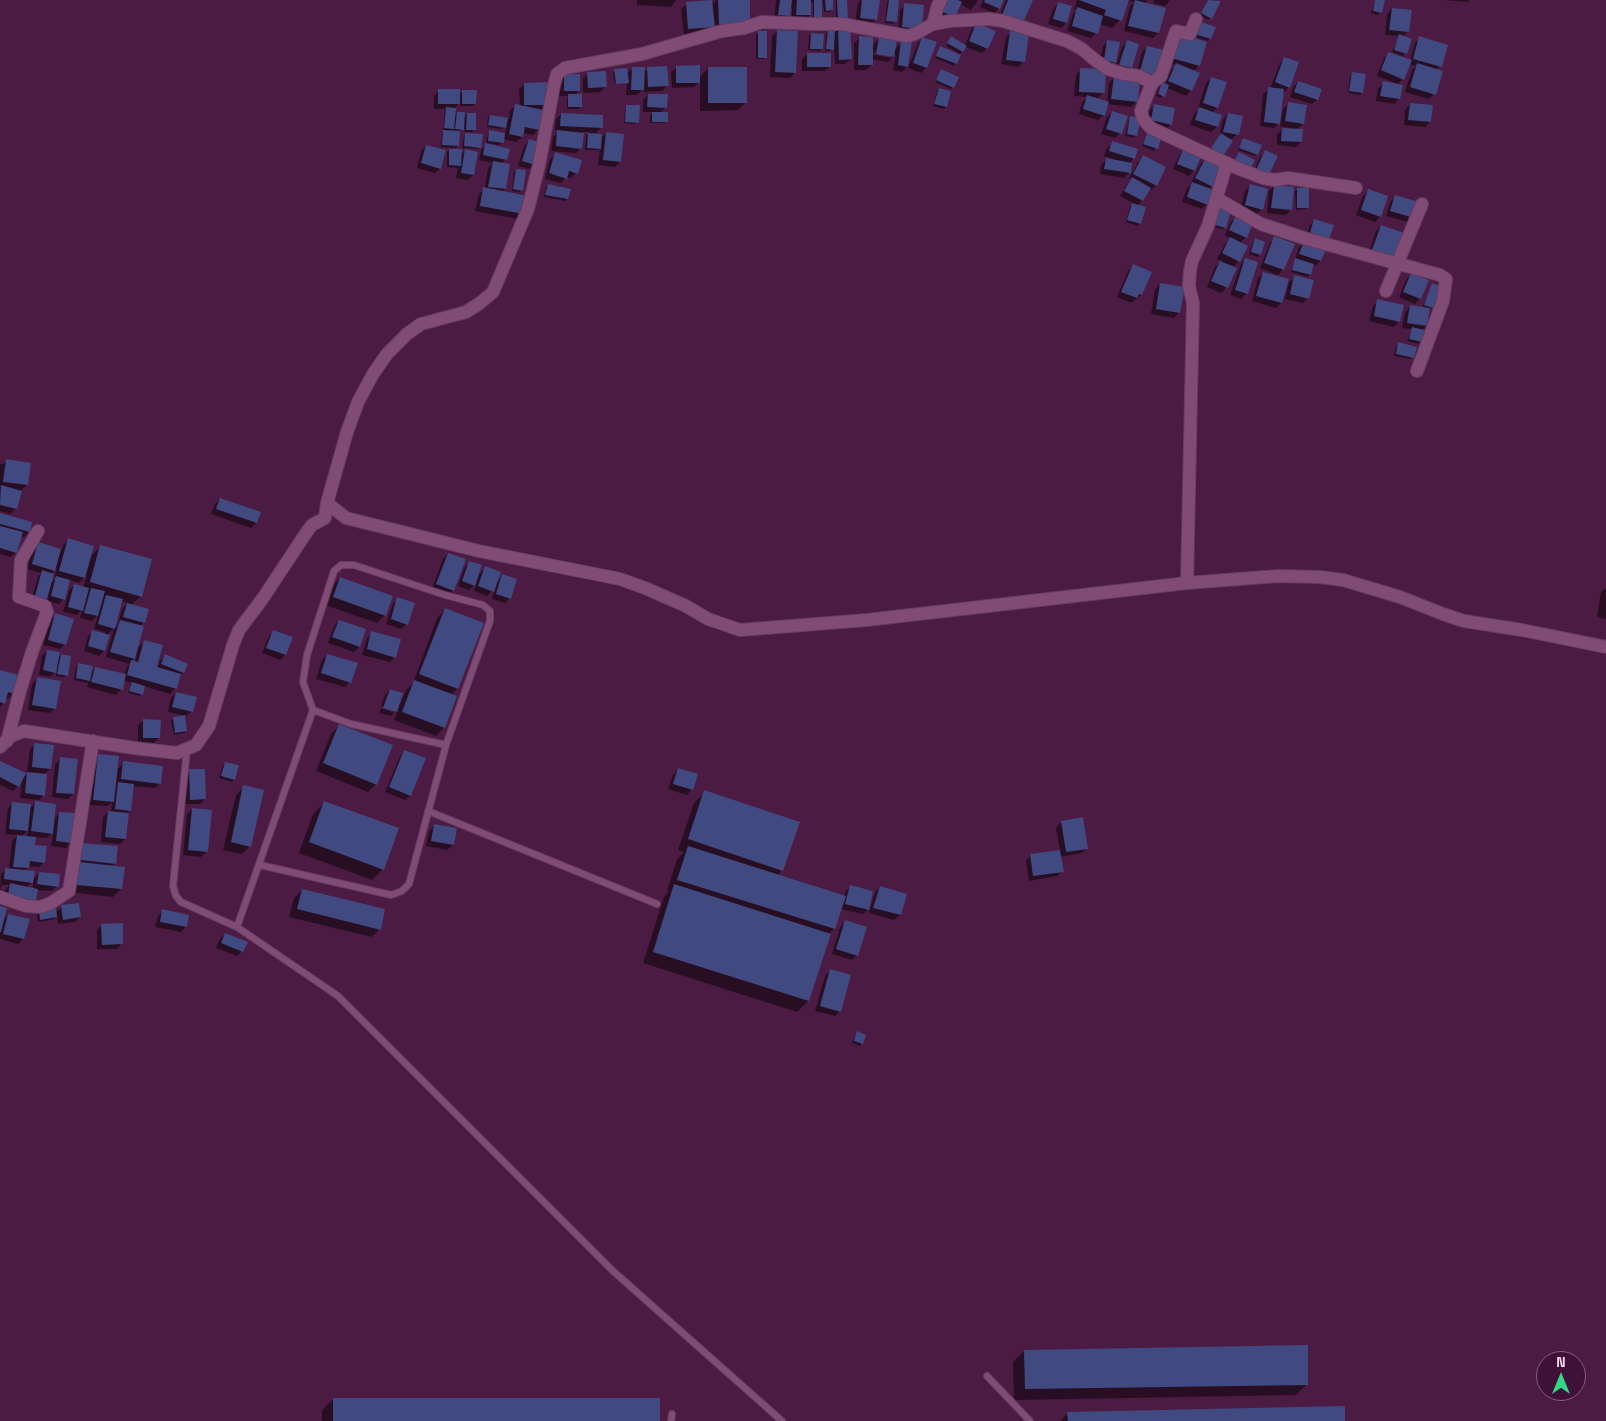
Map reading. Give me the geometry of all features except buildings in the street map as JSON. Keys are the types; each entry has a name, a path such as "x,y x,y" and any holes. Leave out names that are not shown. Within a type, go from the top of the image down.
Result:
{"street":[{"path":"933,24 940,0"},
{"path":"4,744 16,734 24,731 177,753 196,746 209,726 233,645 240,630 312,525 325,518 327,503 347,432 358,402 386,354 407,334 421,324 466,312 493,292 528,209 539,165 557,74 565,68 642,54 722,31 744,28 762,22 842,24 908,36 933,24 969,19 989,19 1003,21 1067,42 1082,48 1108,69 1139,76 1152,83"},
{"path":"1196,19 1190,34 1176,31 1161,76 1152,83 1141,111 1143,119 1151,128 1263,178 1275,180 1288,178 1356,188"},
{"path":"1187,583 1193,303 1190,271 1192,261 1208,226 1227,163"},
{"path":"1216,198 1261,224 1307,239 1440,275 1446,279 1443,301 1417,371"},
{"path":"1386,291 1422,204"},
{"path":"327,503 346,518 479,551 620,580 645,588 708,618 740,630 868,620 1187,583 1278,576 1336,579 1400,597 1464,621 1522,630 1606,647"},
{"path":"4,744 29,660 47,612 44,606 19,597 21,560 38,531"},
{"path":"0,897 26,906 40,907 51,903 69,890 93,741"}],"lane":[{"path":"237,926 313,710 303,682 307,654 334,571 341,565 354,565 445,595 483,605 490,612 490,621 446,745 409,884 402,891 391,895 260,865"},
{"path":"313,710 351,724 446,745"},
{"path":"187,750 174,886 176,896 181,902 237,926 338,996 613,1271 782,1421"},
{"path":"428,812 657,904"},
{"path":"987,1376 1030,1421"}]}
